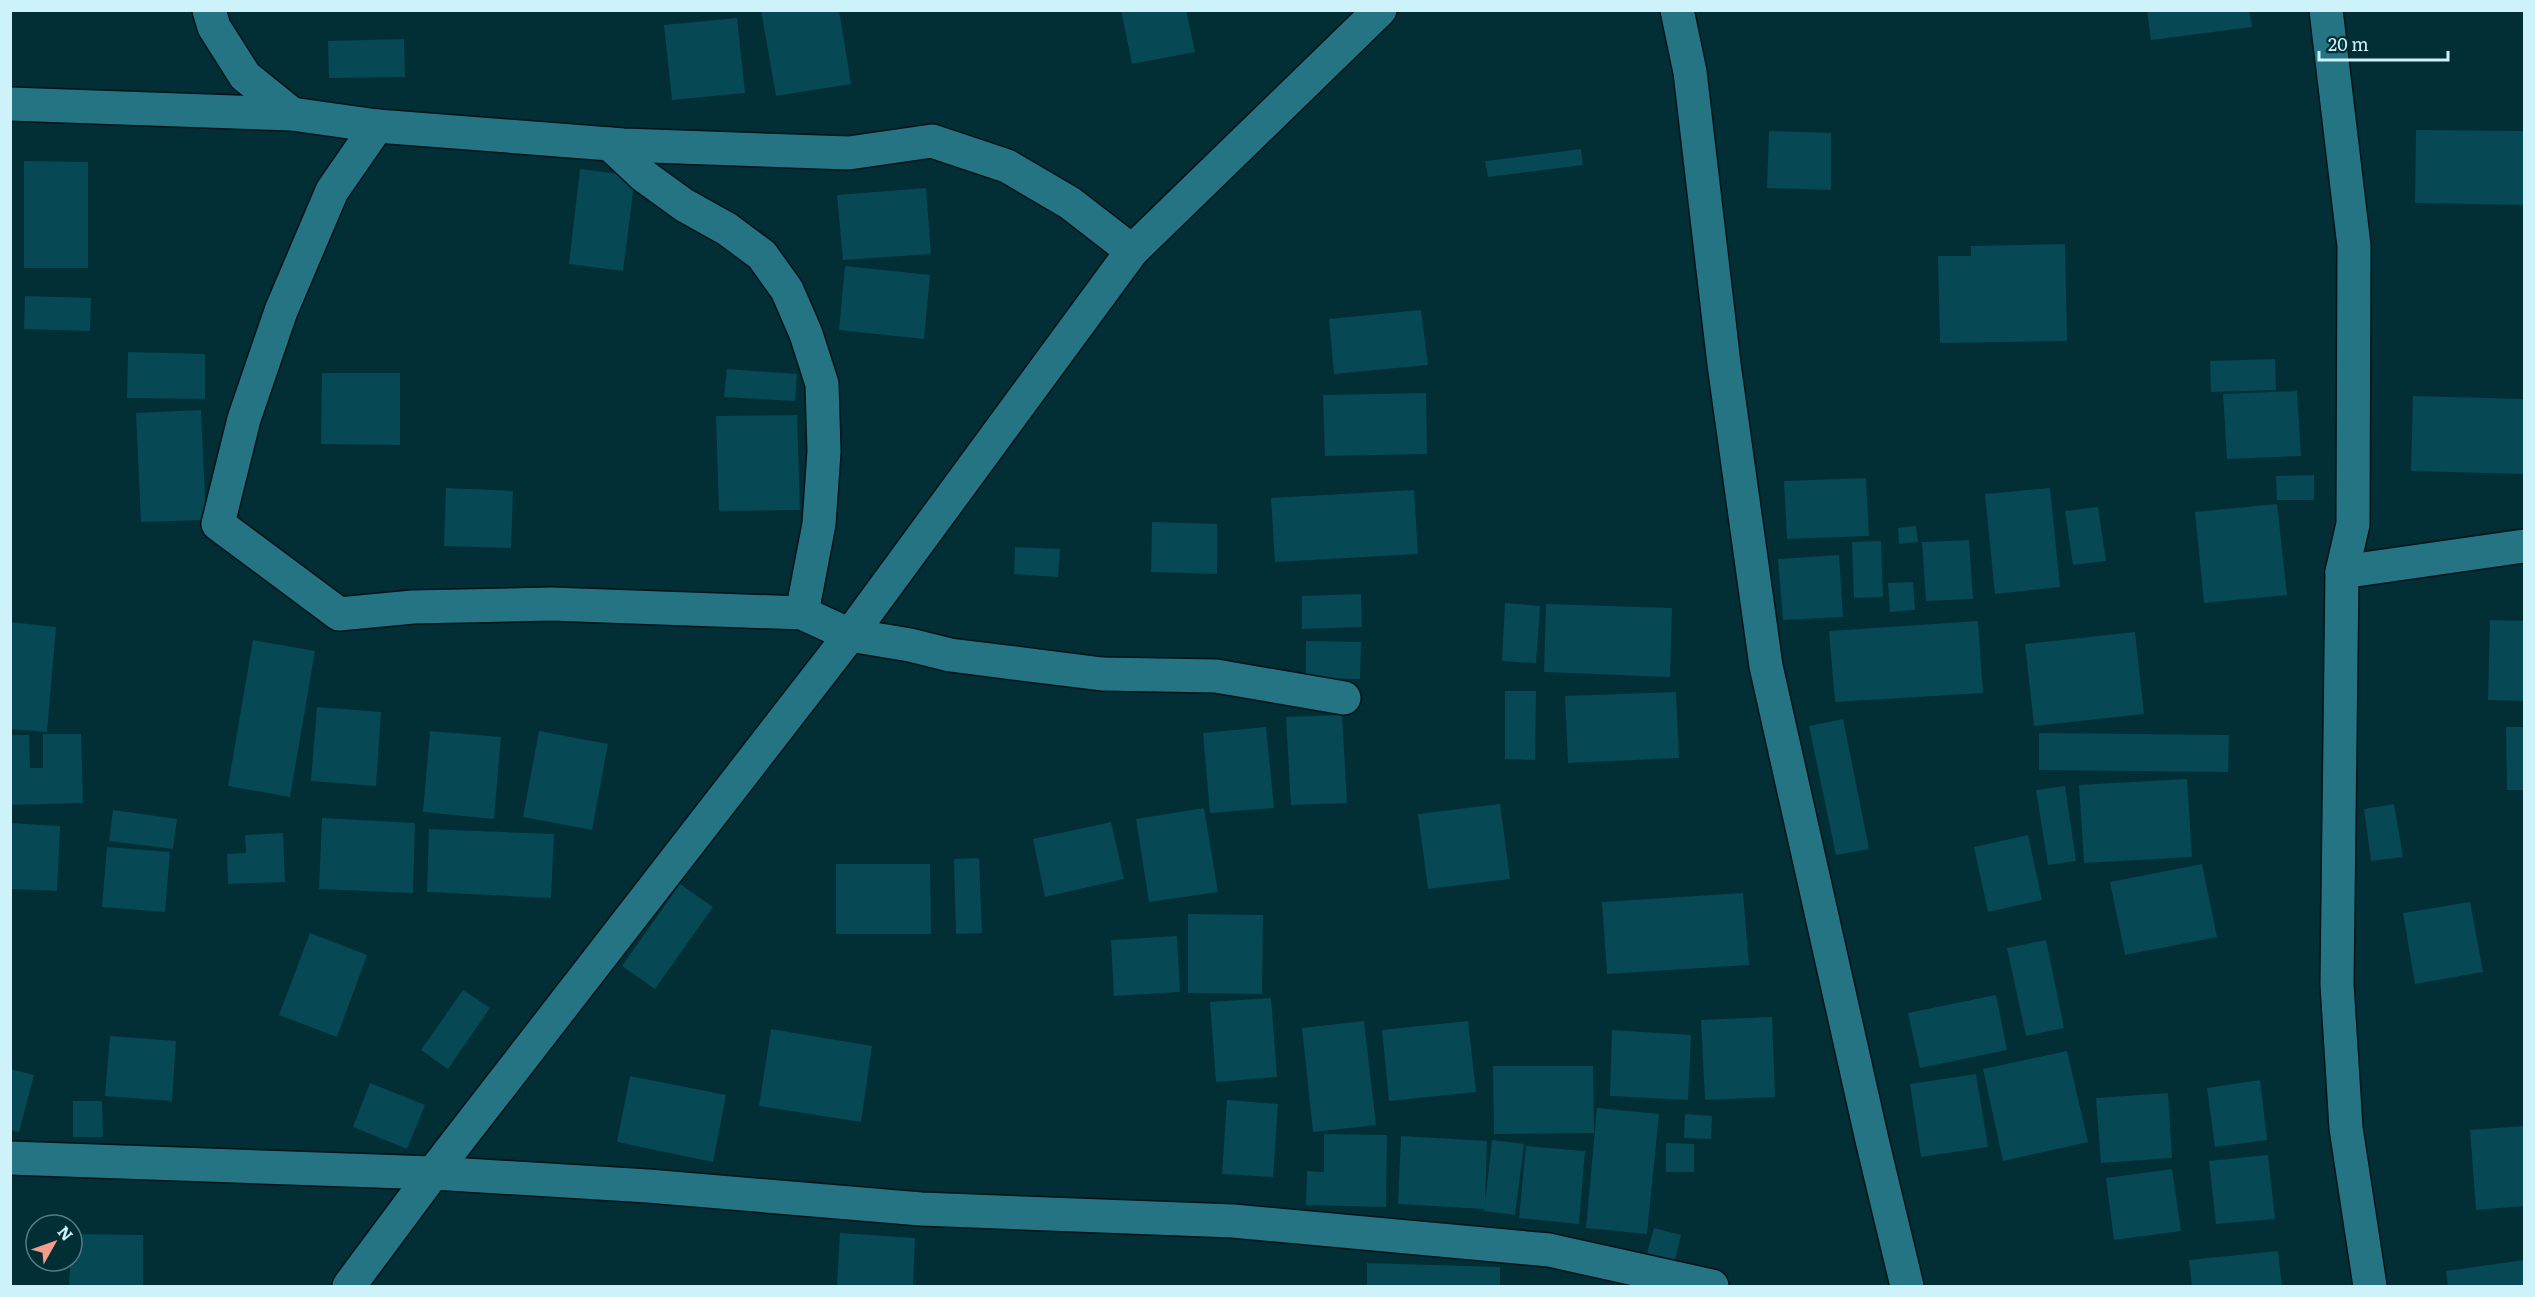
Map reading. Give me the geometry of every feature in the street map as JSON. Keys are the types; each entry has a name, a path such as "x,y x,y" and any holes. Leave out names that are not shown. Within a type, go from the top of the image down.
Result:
{"street":[{"path":"209,10 214,27 245,76 292,114"},
{"path":"349,1287 434,1173 850,635 1132,251 1380,10"},
{"path":"1677,10 1690,72 1724,364 1766,666 1907,1287"},
{"path":"2326,10 2354,246 2353,524 2342,572 2337,984 2346,1128 2370,1287"},
{"path":"10,104 292,114 377,126 609,144 849,153 932,141 1007,166 1070,203 1132,251"},
{"path":"377,126 332,191 281,311 244,419 218,524 339,614 413,608 551,604 802,614 850,635 910,645 950,655 1102,674 1216,676 1344,698"},
{"path":"609,144 644,176 684,205 727,229 762,255 787,290 806,334 822,384 824,452 819,524 802,614"},
{"path":"2342,572 2524,546"},
{"path":"10,1158 434,1173 648,1186 921,1209 1233,1221 1549,1250 1712,1287"}],"building":[{"path":"761,10 839,10 851,84 776,96"},
{"path":"1121,10 1186,10 1195,52 1132,64"},
{"path":"2147,10 2249,10 2252,27 2151,40"},
{"path":"737,18 745,93 672,100 664,25"},
{"path":"404,39 405,77 329,78 328,41"},
{"path":"2416,130 2523,131 2523,205 2415,203"},
{"path":"1769,131 1831,133 1831,190 1767,188"},
{"path":"1581,149 1583,165 1488,177 1485,161"},
{"path":"24,161 88,162 88,268 24,268"},
{"path":"580,169 635,176 623,271 569,264"},
{"path":"926,188 931,254 843,260 837,195"},
{"path":"2065,244 2067,341 1940,343 1938,256 1971,256 1971,246"},
{"path":"845,266 930,275 924,339 839,330"},
{"path":"25,296 91,298 90,331 24,329"},
{"path":"1421,310 1428,365 1334,374 1329,319"},
{"path":"128,352 205,354 205,399 127,398"},
{"path":"2275,359 2276,390 2211,392 2210,361"},
{"path":"727,369 797,374 795,401 724,397"},
{"path":"322,373 400,373 400,445 321,444"},
{"path":"2297,391 2301,456 2227,459 2223,394"},
{"path":"1426,393 1427,454 1325,456 1323,395"},
{"path":"2413,396 2524,399 2524,474 2411,471"},
{"path":"201,410 206,520 141,522 136,413"},
{"path":"797,415 800,510 719,511 716,416"},
{"path":"2314,475 2314,500 2277,500 2276,476"},
{"path":"1866,478 1869,536 1787,539 1784,481"},
{"path":"446,488 513,491 511,548 444,546"},
{"path":"2050,488 2060,587 1995,594 1985,494"},
{"path":"1414,490 1418,554 1275,562 1271,498"},
{"path":"2277,504 2287,595 2204,603 2195,512"},
{"path":"2098,507 2106,561 2073,565 2065,511"},
{"path":"1152,522 1217,524 1217,574 1151,572"},
{"path":"1916,526 1918,542 1899,544 1898,528"},
{"path":"1969,540 1973,599 1926,601 1922,542"},
{"path":"1881,541 1883,597 1854,598 1852,542"},
{"path":"1015,547 1060,549 1058,577 1014,574"},
{"path":"1839,555 1843,617 1783,620 1778,559"},
{"path":"1913,582 1915,610 1890,612 1888,583"},
{"path":"1361,594 1362,627 1302,629 1302,596"},
{"path":"1505,603 1540,606 1536,663 1502,661"},
{"path":"1546,604 1672,608 1670,677 1544,672"},
{"path":"2490,620 2524,621 2524,701 2488,700"},
{"path":"1978,621 1983,693 1835,702 1829,631"},
{"path":"10,622 56,627 47,732 10,729"},
{"path":"2135,632 2144,714 2034,726 2025,644"},
{"path":"253,640 315,651 290,797 228,786"},
{"path":"1306,641 1361,642 1360,679 1306,678"},
{"path":"1505,691 1536,691 1535,760 1505,759"},
{"path":"1676,692 1679,758 1568,763 1565,696"},
{"path":"317,707 381,712 376,786 311,781"},
{"path":"1342,715 1347,803 1291,805 1286,717"},
{"path":"1843,719 1869,849 1836,855 1809,726"},
{"path":"1266,727 1274,808 1210,813 1203,733"},
{"path":"2506,727 2524,727 2524,790 2507,790"},
{"path":"430,731 501,737 494,819 423,812"},
{"path":"539,731 608,744 592,830 523,817"},
{"path":"2039,733 2229,735 2228,772 2039,770"},
{"path":"43,734 81,734 83,803 10,805 10,735 29,735 30,768 43,768"},
{"path":"2187,779 2192,857 2084,863 2079,785"},
{"path":"2065,786 2076,861 2048,865 2036,790"},
{"path":"1500,804 1510,879 1428,889 1418,814"},
{"path":"2394,804 2403,857 2371,861 2364,809"},
{"path":"1204,808 1218,892 1149,902 1136,819"},
{"path":"113,810 177,819 173,849 109,841"},
{"path":"322,818 415,823 413,893 319,889"},
{"path":"1111,822 1124,879 1045,897 1033,839"},
{"path":"10,823 60,826 57,891 10,889"},
{"path":"429,829 554,834 551,898 427,892"},
{"path":"283,833 285,882 228,884 227,854 246,853 245,835"},
{"path":"2028,835 2042,900 1988,912 1974,847"},
{"path":"107,847 170,852 165,912 102,907"},
{"path":"979,858 982,933 956,934 954,859"},
{"path":"836,864 930,864 931,934 836,934"},
{"path":"2202,864 2217,937 2125,955 2110,882"},
{"path":"680,884 713,907 655,989 622,966"},
{"path":"1743,893 1749,965 1607,974 1602,902"},
{"path":"2470,902 2483,972 2415,984 2403,913"},
{"path":"1188,914 1263,915 1262,994 1188,993"},
{"path":"310,933 367,955 337,1037 279,1015"},
{"path":"1177,936 1180,992 1114,996 1111,940"},
{"path":"2046,940 2064,1028 2026,1036 2007,948"},
{"path":"463,990 490,1008 448,1069 421,1050"},
{"path":"1996,995 2007,1050 1920,1068 1908,1013"},
{"path":"1271,998 1277,1077 1216,1082 1210,1002"},
{"path":"1772,1017 1775,1097 1705,1100 1701,1020"},
{"path":"1364,1021 1376,1125 1313,1132 1302,1028"},
{"path":"1468,1021 1476,1092 1389,1101 1382,1030"},
{"path":"771,1029 872,1046 861,1122 759,1106"},
{"path":"1612,1030 1691,1035 1688,1100 1610,1096"},
{"path":"110,1036 176,1041 172,1101 105,1096"},
{"path":"2067,1051 2088,1142 2003,1161 1983,1069"},
{"path":"1493,1066 1593,1066 1594,1133 1494,1134"},
{"path":"10,1069 34,1075 19,1132 10,1130"},
{"path":"1976,1074 1988,1147 1921,1157 1910,1084"},
{"path":"630,1076 726,1095 713,1162 617,1142"},
{"path":"2260,1080 2267,1140 2215,1147 2207,1088"},
{"path":"370,1083 425,1105 407,1149 353,1127"},
{"path":"2168,1093 2172,1158 2101,1163 2096,1098"},
{"path":"1227,1100 1278,1104 1273,1177 1222,1174"},
{"path":"73,1101 102,1101 103,1137 73,1137"},
{"path":"1597,1108 1659,1114 1647,1234 1586,1228"},
{"path":"1685,1114 1712,1116 1711,1139 1684,1138"},
{"path":"2524,1126 2524,1206 2476,1210 2470,1130"},
{"path":"1324,1134 1387,1135 1386,1207 1306,1205 1307,1171 1324,1172"},
{"path":"1401,1136 1487,1141 1485,1204 1492,1140 1524,1144 1515,1215 1484,1211 1484,1209 1398,1204"},
{"path":"1666,1143 1694,1144 1694,1172 1666,1172"},
{"path":"1526,1146 1585,1151 1579,1224 1519,1218"},
{"path":"2268,1155 2275,1219 2216,1224 2209,1161"},
{"path":"2172,1169 2181,1231 2114,1240 2106,1178"},
{"path":"1654,1228 1681,1235 1675,1260 1647,1253"},
{"path":"840,1233 915,1238 913,1286 837,1286"},
{"path":"84,1234 143,1235 143,1286 69,1286 70,1273 84,1273"},
{"path":"2278,1251 2282,1286 2192,1286 2189,1260"},
{"path":"2524,1260 2524,1286 2448,1286 2446,1271"},
{"path":"1367,1263 1500,1267 1500,1286 1367,1286"}]}
